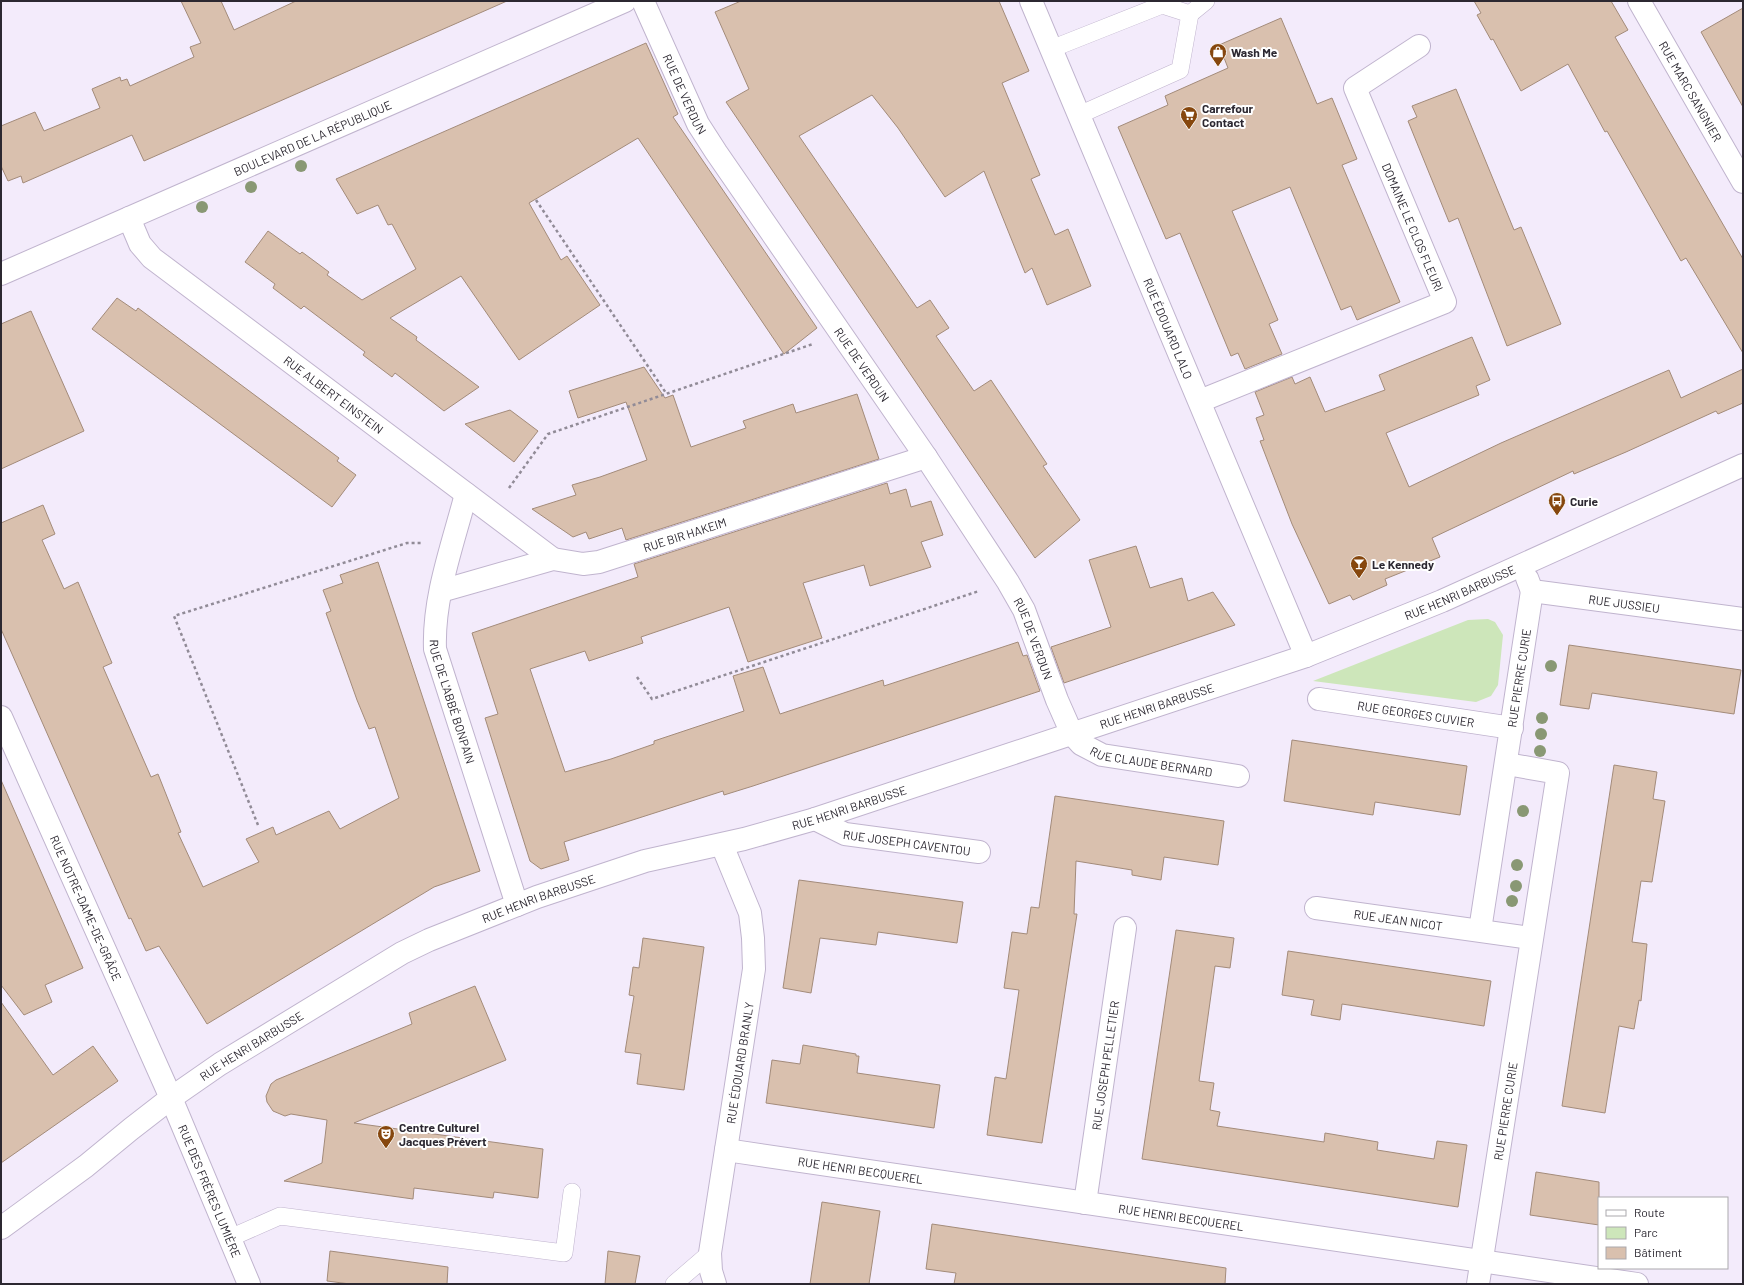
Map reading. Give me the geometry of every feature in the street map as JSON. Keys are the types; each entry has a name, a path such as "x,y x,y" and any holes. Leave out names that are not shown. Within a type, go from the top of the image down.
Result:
{"street":[{"name":"BOULEVARD DE LA RÉPUBLIQUE","path":"1,274 624,1"},
{"name":"RUE DE VERDUN","path":"643,1 698,124 926,457 1008,582 1024,610 1057,700 1072,734"},
{"name":"RUE ÉDOUARD LALO","path":"1031,1 1306,656"},
{"name":"RUE MARC SANGNIER","path":"1639,1 1743,182"},
{"name":"DOMAINE LE CLOS FLEURI","path":"1200,401 1445,302 1356,88 1419,46"},
{"name":"RUE ALBERT EINSTEIN","path":"129,218 140,244 152,258 553,559"},
{"name":"RUE BIR HAKEIM","path":"441,591 553,559 583,564 599,562 926,457"},
{"name":"RUE HENRI BARBUSSE","path":"1,1228 86,1166 171,1098 220,1064 402,952 429,940 517,905 645,861 722,845 814,819 1306,656 1400,620 1743,465"},
{"name":"RUE DE L'ABBÉ BONPAIN","path":"466,494 441,591 434,634 438,661 517,905"},
{"path":"1522,566 1532,591"},
{"name":"RUE JUSSIEU","path":"1532,591 1743,620"},
{"name":"RUE PIERRE CURIE","path":"1480,930 1507,764 1532,591"},
{"name":"RUE GEORGES CUVIER","path":"1319,699 1512,728"},
{"name":"RUE NOTRE-DAME-DE-GRÂCE","path":"1,717 171,1098"},
{"name":"RUE CLAUDE BERNARD","path":"1072,734 1081,744 1102,755 1238,776"},
{"name":"RUE PIERRE CURIE","path":"1478,1284 1558,773 1507,764"},
{"name":"RUE JOSEPH CAVENTOU","path":"814,819 845,834 979,852"},
{"name":"RUE ÉDOUARD BRANLY","path":"715,1284 711,1271 710,1253 754,969 753,938 750,913 722,845"},
{"name":"RUE JEAN NICOT","path":"1316,908 1480,930"},
{"name":"RUE JOSEPH PELLETIER","path":"1085,1203 1126,928"},
{"path":"1480,930 1531,938"},
{"name":"RUE DES FRÈRES LUMIÈRE","path":"171,1098 250,1284"},
{"name":"RUE HENRI BECQUEREL","path":"726,1150 1637,1284"}],"lane":[{"path":"1079,115 1180,70 1190,14 1206,1"},
{"path":"1051,49 1162,5 1190,14"},
{"path":"230,1238 280,1216 564,1252 572,1192"},
{"path":"674,1284 710,1253"}],"path":[{"path":"536,200 666,393"},
{"path":"491,513 548,434 842,335"},
{"path":"258,825 174,616 407,543 454,542"},
{"path":"637,677 652,699 1008,582"}],"green space":[{"path":"1488,619 1495,622 1503,635 1498,685 1491,696 1476,702 1313,681 1468,620"}],"building":[{"path":"181,1 221,1 234,30 296,1 507,1 144,161 132,135 23,183 21,176 8,181 1,166 1,126 35,112 44,131 100,108 92,89 120,77 121,81 127,79 130,86 194,57 190,47 201,43"},
{"path":"741,1 999,1 1029,71 1002,83 1040,175 1031,179 1055,235 1068,229 1091,286 1047,305 1032,268 1025,273 984,171 945,197 898,128 872,95 799,136 917,308 930,300 949,328 936,336 974,391 991,380 1047,464 1043,466 1080,520 1035,558 726,102 749,89 715,12"},
{"path":"1474,1 1611,1 1628,30 1615,37 1743,259 1743,353 1686,258 1681,261 1607,131 1605,132 1568,64 1521,91 1493,39 1491,40 1477,15 1481,13"},
{"path":"1743,8 1743,107 1701,32"},
{"path":"1281,18 1317,104 1332,98 1357,159 1342,165 1400,302 1357,320 1351,306 1341,310 1290,187 1232,211 1278,320 1269,324 1282,354 1245,369 1238,353 1231,356 1180,233 1166,239 1118,127 1168,105 1165,96 1228,68 1219,45"},
{"path":"646,43 678,114 673,117 817,328 784,354 638,138 529,203 561,260 567,256 600,305 519,360 461,276 390,318 417,337 416,340 479,387 444,411 395,373 392,377 363,355 365,352 304,306 301,309 273,288 275,284 245,262 268,231 300,254 302,252 329,272 327,275 362,300 416,269 392,224 388,225 378,205 357,214 336,179"},
{"path":"1456,89 1514,230 1521,227 1561,324 1507,346 1458,218 1449,222 1408,121 1417,117 1412,106"},
{"path":"117,298 136,311 138,308 339,458 337,461 356,475 332,507 92,329"},
{"path":"31,311 84,431 1,469 1,324"},
{"path":"1472,337 1490,380 1476,386 1479,395 1386,433 1409,487 1501,443 1669,370 1681,398 1743,369 1743,403 1718,414 1716,411 1574,474 1573,471 1432,538 1440,557 1385,579 1387,585 1353,600 1350,595 1329,604 1292,524 1260,441 1264,440 1256,418 1264,415 1255,392 1292,377 1295,384 1310,377 1325,412 1385,390 1379,375"},
{"path":"644,367 665,398 673,395 691,447 746,428 743,421 793,404 796,413 857,394 879,459 626,540 622,528 589,539 586,532 573,537 532,509 576,495 572,485 600,477 647,460 626,402 578,418 569,391"},
{"path":"510,410 538,431 514,462 465,424"},
{"path":"887,483 890,494 906,489 911,507 931,501 943,535 921,542 931,567 870,586 864,565 803,583 822,638 748,662 729,607 641,637 643,643 589,661 585,651 530,669 565,772 611,759 654,744 654,741 744,711 733,676 763,667 780,714 883,680 884,686 1018,642 1023,656 1027,655 1040,691 753,786 724,795 723,791 564,842 569,860 541,869 530,861 485,718 498,714 472,633 638,577 634,564"},
{"path":"43,505 55,534 42,540 64,589 78,582 112,663 103,667 151,777 158,774 181,832 178,833 203,887 259,862 246,839 273,827 276,835 329,811 340,829 399,798 375,727 369,729 357,700 326,613 331,611 323,590 343,583 340,575 378,562 480,871 434,887 207,1024 159,946 146,951 131,918 129,919 1,629 1,523"},
{"path":"1136,546 1150,588 1182,578 1188,601 1213,592 1235,625 1064,683 1051,647 1111,627 1089,560"},
{"path":"1569,645 1741,670 1734,714 1592,693 1589,709 1560,705"},
{"path":"1292,740 1467,766 1460,815 1375,802 1373,815 1284,801"},
{"path":"1614,765 1657,772 1653,799 1665,801 1652,882 1641,881 1632,942 1647,944 1641,1001 1639,1000 1634,1029 1619,1026 1605,1113 1562,1106"},
{"path":"1,780 83,968 45,985 52,1002 24,1015 1,985"},
{"path":"1055,796 1224,821 1218,865 1164,857 1161,880 1132,875 1132,870 1076,861 1074,914 1077,914 1042,1143 987,1135 995,1077 1006,1079 1019,990 1004,988 1012,932 1027,934 1031,907 1039,908"},
{"path":"799,880 963,902 957,943 878,932 876,945 820,938 811,993 783,988"},
{"path":"1176,930 1234,938 1230,968 1215,966 1199,1081 1214,1083 1210,1110 1220,1112 1217,1126 1324,1142 1325,1133 1378,1142 1377,1150 1434,1159 1437,1141 1467,1145 1458,1207 1142,1159"},
{"path":"643,938 704,947 684,1090 637,1084 641,1054 625,1052 634,996 629,995 633,967 639,968"},
{"path":"1288,951 1491,981 1484,1026 1342,1004 1340,1020 1311,1015 1314,1000 1282,995"},
{"path":"475,986 506,1060 354,1123 543,1149 538,1198 494,1192 493,1198 414,1188 413,1199 284,1181 322,1163 327,1120 291,1114 285,1116 273,1111 267,1102 266,1096 271,1084 276,1080 412,1024 409,1013"},
{"path":"1,1002 53,1075 93,1046 118,1081 1,1163"},
{"path":"803,1045 856,1054 856,1056 859,1056 857,1073 940,1085 934,1128 766,1103 772,1060 800,1064"},
{"path":"1536,1172 1599,1182 1598,1225 1530,1215"},
{"path":"822,1202 880,1211 869,1284 810,1284"},
{"path":"932,1224 1226,1268 1225,1284 954,1284 956,1273 926,1269"},
{"path":"330,1251 448,1267 447,1284 350,1284 327,1281"},
{"path":"608,1251 640,1256 635,1284 605,1284"}],"place":[{"name":"Wash Me","path":"1218,67"},
{"name":"Carrefour Contact","path":"1189,130"},
{"name":"Curie","path":"1557,516"},
{"name":"Le Kennedy","path":"1359,579"},
{"name":"Centre Culturel Jacques Prévert","path":"386,1149"}]}
